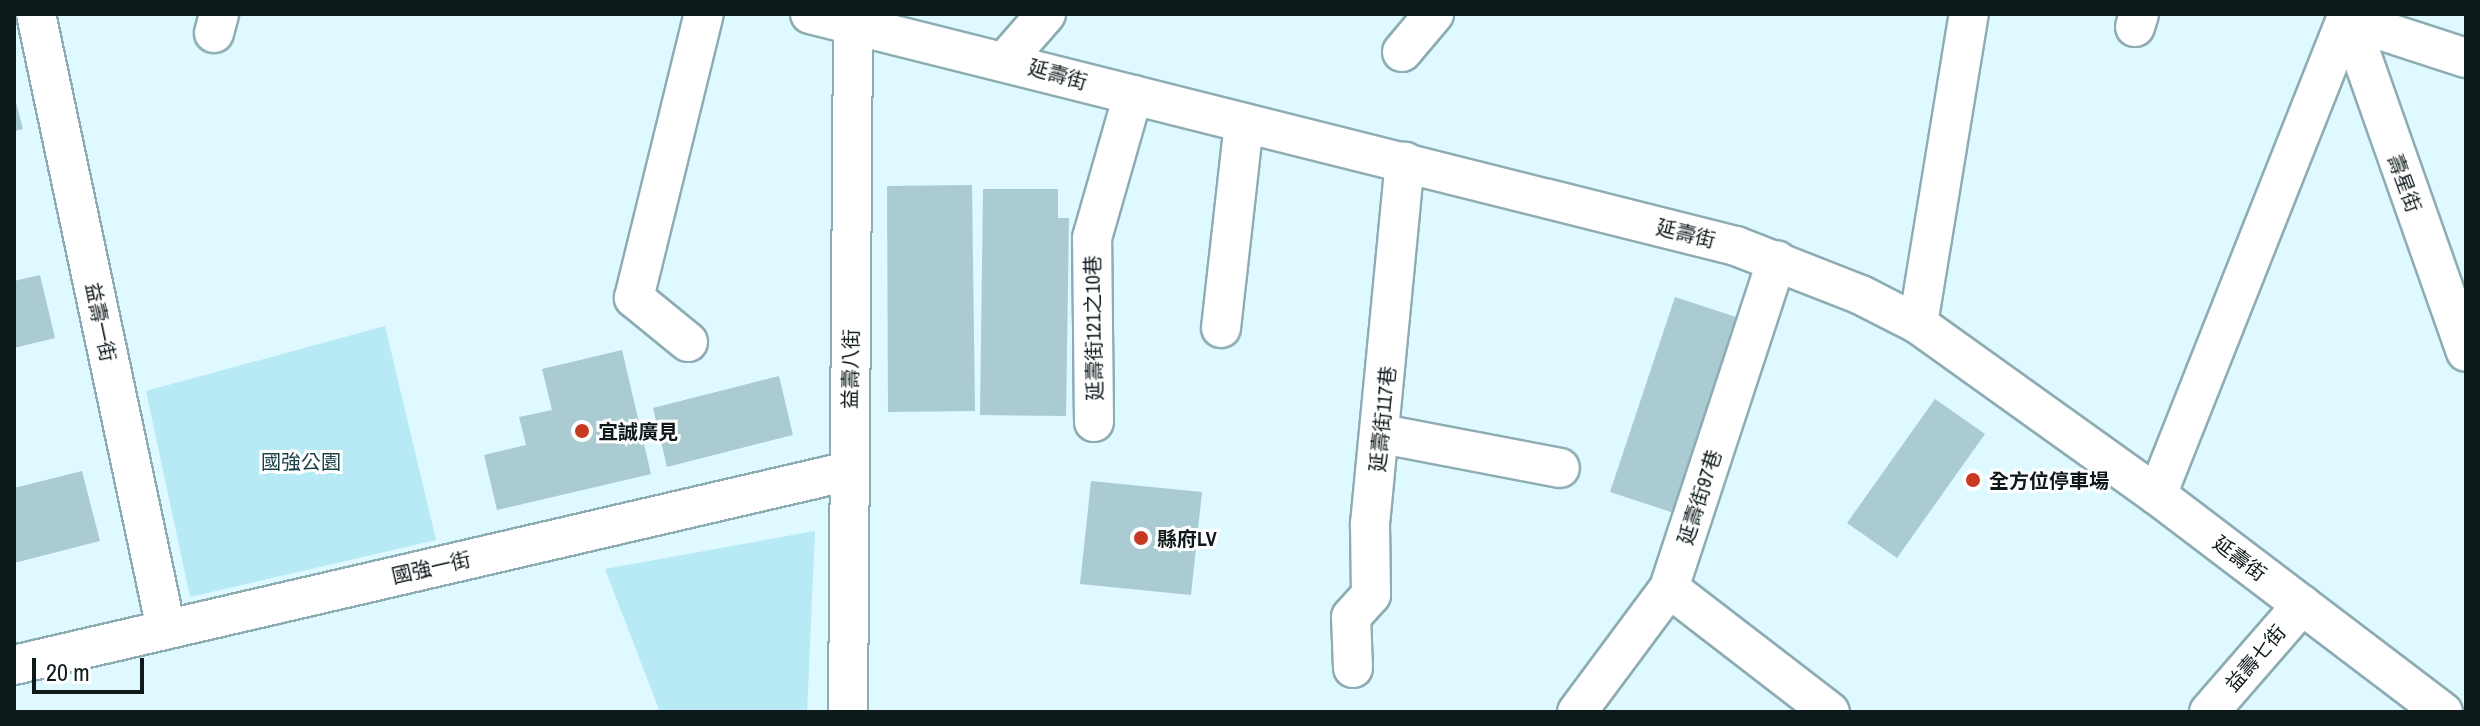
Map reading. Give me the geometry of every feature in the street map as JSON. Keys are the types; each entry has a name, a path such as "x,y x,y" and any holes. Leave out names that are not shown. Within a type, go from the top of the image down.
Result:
{"street":[{"name":"益壽一街","path":"36,14 166,629"},
{"path":"688,342 634,298 704,14"},
{"name":"延壽街","path":"810,14 1006,60 1777,260 1918,324 2157,495 2443,712"},
{"path":"1006,60 1046,14"},
{"path":"1402,52 1434,14"},
{"path":"1918,324 1969,14"},
{"path":"2157,495 2346,16 2466,58"},
{"name":"壽星街","path":"2346,16 2466,352"},
{"name":"益壽八街","path":"848,712 853,25"},
{"name":"延壽街121之10巷","path":"1094,422 1092,238 1133,95"},
{"path":"1221,328 1244,123"},
{"name":"延壽街117巷","path":"1353,668 1351,617 1371,595 1370,524 1382,434 1405,162"},
{"name":"延壽街97巷","path":"1577,712 1669,588 1777,260"},
{"path":"1382,434 1560,468"},
{"name":"國強一街","path":"14,665 849,471"},
{"path":"1669,588 1830,712"},
{"name":"益壽七街","path":"2209,712 2302,605"}],"green space":[{"name":"國強公園","path":"385,326 436,540 190,597 146,391"},
{"path":"815,531 807,712 660,712 605,569"}],"building":[{"path":"14,95 23,129 14,131"},
{"path":"972,185 975,411 888,412 887,186"},
{"path":"983,189 1058,189 1058,218 1069,218 1066,416 980,415"},
{"path":"40,275 55,338 14,348 14,281"},
{"path":"1675,297 1739,318 1674,513 1610,492"},
{"name":"宜誠廣見","path":"622,350 651,474 497,510 484,455 526,445 519,417 552,410 542,369"},
{"name":"宜誠廣見","path":"779,376 793,435 667,467 653,408"},
{"path":"1935,399 1985,434 1897,558 1847,523"},
{"path":"82,471 100,541 14,563 14,488"},
{"name":"縣府LV","path":"1091,481 1202,492 1191,595 1080,584"}],"place":[{"name":"宜誠廣見","path":"582,431"},
{"name":"全方位停車場","path":"1973,480"},
{"name":"縣府LV","path":"1141,538"}]}
